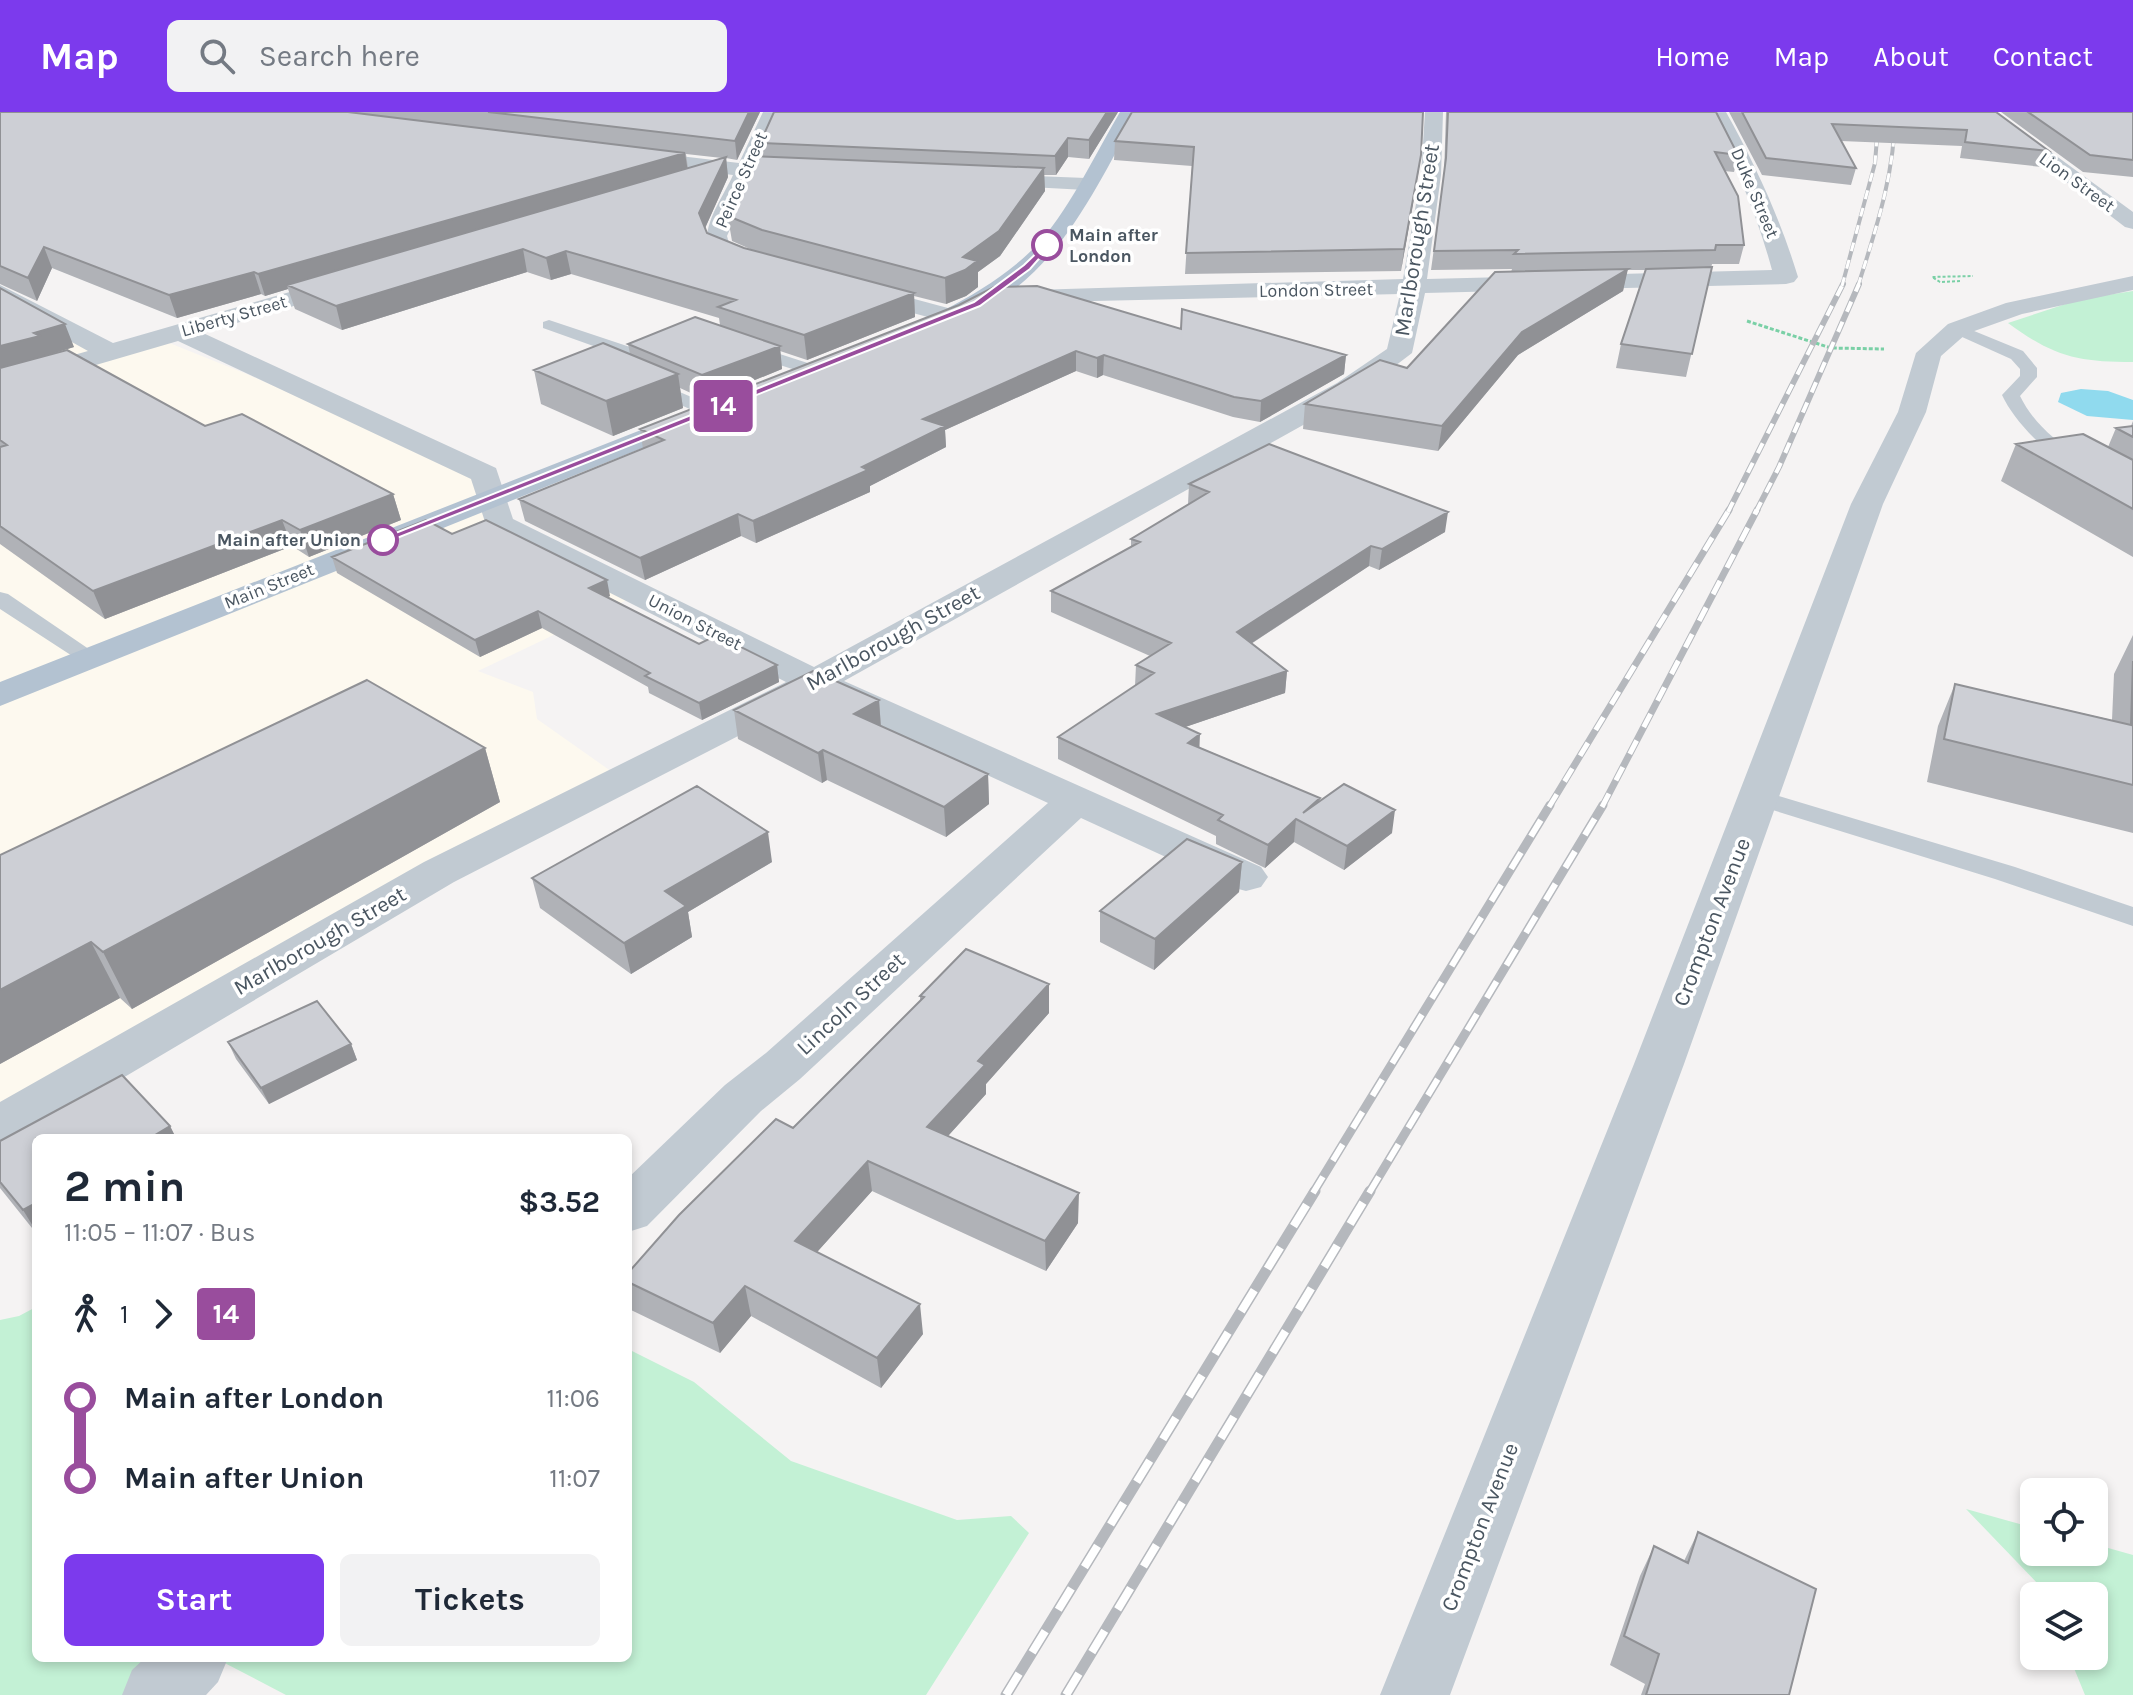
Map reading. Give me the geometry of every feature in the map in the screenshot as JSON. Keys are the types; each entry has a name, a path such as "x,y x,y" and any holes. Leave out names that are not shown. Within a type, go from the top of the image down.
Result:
{"main road":[{"path":"907,334 990,296 1043,252 1070,214 1129,112"},
{"path":"769,388 826,366"},
{"name":"Main Street","path":"0,695 739,400"}],"street":[{"name":"Peirce Street","path":"772,112 716,236 719,247 756,263 794,273"},
{"path":"1129,112 1154,112"},
{"name":"Marlborough Street","path":"0,1126 439,872 815,682 1347,389 1399,353 1414,287 1431,175 1434,112"},
{"name":"Duke Street","path":"1717,112 1745,163 1770,222 1786,277"},
{"name":"Lion Street","path":"1984,112 2133,222"},
{"path":"609,153 744,170 830,174"},
{"path":"680,184 707,174 744,170"},
{"path":"963,179 1086,184"},
{"path":"2086,187 2117,187"},
{"name":"Liberty Street","path":"0,385 369,276"},
{"name":"London Street","path":"990,296 1786,277"},
{"path":"833,283 950,316"},
{"name":"Crompton Avenue","path":"1415,1695 1759,798 1867,504 1912,412 1929,353 1957,329 2015,308 2133,283"},
{"path":"0,292 110,352"},
{"name":"Union Street","path":"180,332 485,474 499,524 815,682 1246,877"},
{"name":"Lincoln Street","path":"632,1207 743,1098 783,1066 1077,799"},
{"path":"157,1695 190,1662"}],"lane":[{"path":"549,325 639,352 605,365"},
{"path":"1957,329 2017,355 2029,368 2028,377 2011,395 2015,409 2027,423 2082,466 2133,493"},
{"path":"723,340 826,366"},
{"path":"630,376 709,411"},
{"path":"0,599 91,658"},
{"path":"1759,798 2005,873 2133,917"}],"path":[{"path":"1971,281 1940,282 1932,277 1976,276"},
{"path":"1746,321 1789,337 1849,351 1885,349"}],"shaded area":[{"path":"0,295 107,349 162,340 249,375 470,474 484,505 631,598 478,671 533,692 537,719 615,774 0,1123"}],"green space":[{"path":"2133,291 2133,362 2096,361 2066,355 2039,343 2008,323 2081,299"},
{"path":"32,1309 32,1662 192,1662 156,1695 0,1695 0,1320"},
{"path":"632,1351 694,1382 791,1461 957,1520 1011,1516 1029,1533 926,1695 286,1695 223,1662 632,1662"},
{"path":"1966,1509 2020,1524 2020,1565"},
{"path":"2108,1548 2133,1555 2133,1695 2085,1695 2075,1670 2108,1670 2108,1582 2036,1582 2021,1566 2108,1566"}],"water":[{"path":"2081,389 2108,391 2133,400 2133,420 2087,416 2058,402 2061,393"}],"building":[{"path":"0,112 348,112 685,153 258,274 254,272 169,295 44,247 28,278 0,266"},
{"path":"488,112 749,112 735,141"},
{"path":"774,112 1107,112 1089,140 1068,138 1055,156 760,143"},
{"path":"1132,112 1423,112 1421,155 1404,249 1186,253 1194,147 1115,141"},
{"path":"1448,112 1716,112 1738,155 1715,152 1738,196 1744,245 1716,245 1715,250 1514,254 1518,250 1434,251 1446,158"},
{"path":"1742,112 1996,112 2049,151 1965,142 1967,130 1832,124 1856,168 1766,158"},
{"path":"2028,112 2133,112 2133,160 2090,155"},
{"path":"752,156 1044,168 999,231 963,257 977,261 945,278 762,230 728,216 727,212"},
{"path":"726,157 699,213 707,233 744,248 914,293 804,335 718,307 736,300 566,251 546,258 523,249 336,306 287,285"},
{"path":"1712,267 1692,354 1621,344 1646,269"},
{"path":"1628,269 1522,332 1442,426 1305,404 1380,360 1407,368 1495,272"},
{"path":"1037,286 1181,329 1182,309 1346,355 1261,401 1234,397 1104,355 1097,358 1076,351 923,419 945,426 862,467 868,470 753,521 738,514 640,558 519,499 664,440 640,429 959,305 994,287"},
{"path":"0,288 65,324 34,333 40,336 0,346"},
{"path":"695,317 780,346 702,375 628,344"},
{"path":"603,343 678,374 606,401 534,370"},
{"path":"67,350 205,426 242,414 393,494 300,530 282,520 93,591 0,526 0,447 7,445 0,440 0,368"},
{"path":"2133,426 2133,437 2116,428"},
{"path":"2083,434 2133,460 2133,509 2016,444"},
{"path":"1269,444 1448,512 1382,549 1371,546 1237,632 1287,671 1157,714 1200,734 1188,743 1320,798 1303,813 1344,784 1395,810 1347,846 1296,819 1268,845 1218,820 1223,815 1058,737 1154,673 1136,665 1171,643 1051,591 1140,542 1131,539 1209,492 1189,484"},
{"path":"426,520 452,534 486,520 607,580 589,588 699,644 717,635 777,665 699,703 645,676 650,673 538,611 475,640 332,557"},
{"path":"2133,661 2133,785 1944,739 1955,684 2131,725"},
{"path":"813,671 879,700 854,714 988,774 944,807 823,750 818,753 734,710"},
{"path":"367,680 485,748 103,952 91,942 0,990 0,855"},
{"path":"697,786 768,832 665,891 686,906 624,943 532,878"},
{"path":"1187,839 1242,862 1155,939 1100,911"},
{"path":"966,949 1049,984 978,1061 985,1065 927,1127 1079,1193 1045,1241 868,1161 795,1241 920,1304 877,1358 745,1286 713,1323 632,1284 632,1268 679,1215 776,1119 793,1128 924,997 920,996"},
{"path":"317,1001 351,1044 261,1088 228,1042"},
{"path":"122,1075 170,1126 157,1134 32,1134 32,1205 23,1210 0,1182 0,1141"},
{"path":"1698,1532 1816,1589 1789,1695 1646,1695 1659,1654 1624,1636 1654,1546 1688,1563"}],"railway":[{"path":"1842,286 1875,163 1879,112"},
{"path":"1858,286 1888,179 1895,112"},
{"path":"1756,512 1779,467 1859,284"},
{"path":"1728,512 1842,286"},
{"path":"1549,807 1729,510"},
{"path":"1602,807 1757,510"},
{"path":"1313,1193 1550,805"},
{"path":"1369,1193 1603,805"},
{"path":"1006,1695 1315,1191"},
{"path":"1066,1695 1370,1191"}],"bus line":[{"name":"14","path":"383,540 878,346 977,304 1027,267 1047,245"}],"place":[{"name":"Main after London","path":"1047,245"},
{"name":"Main after Union","path":"383,540"}]}
